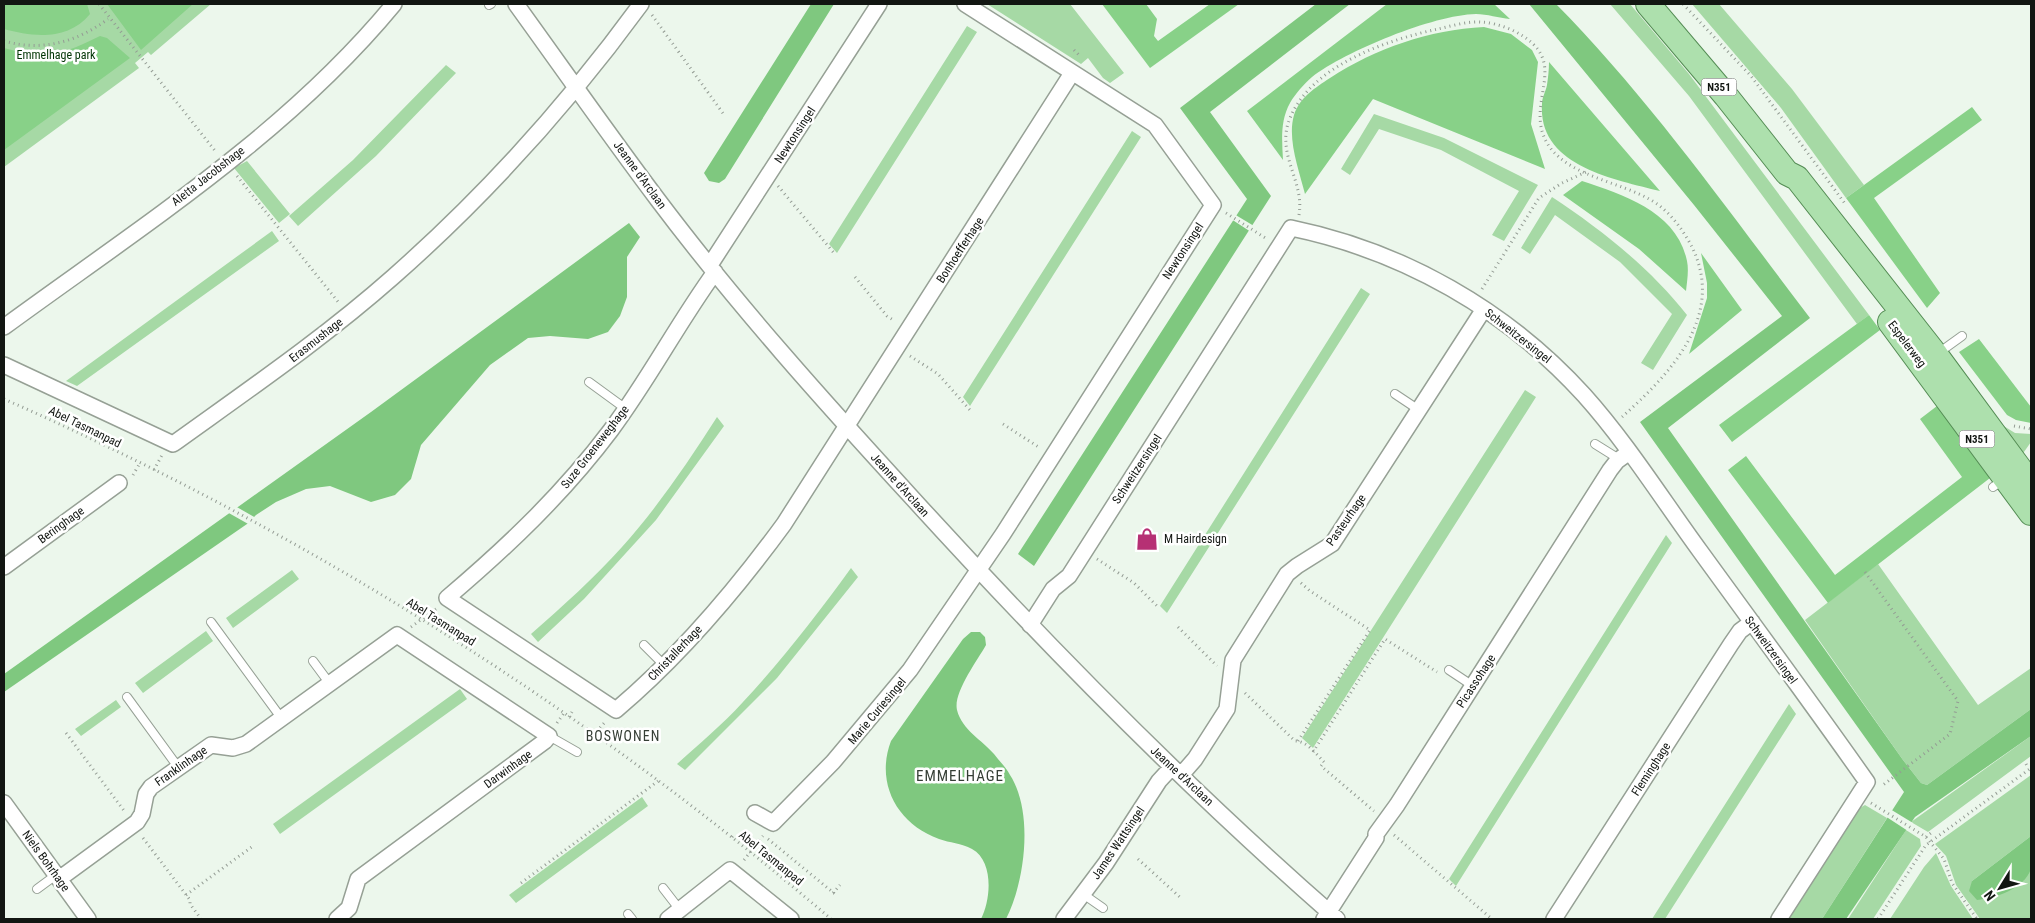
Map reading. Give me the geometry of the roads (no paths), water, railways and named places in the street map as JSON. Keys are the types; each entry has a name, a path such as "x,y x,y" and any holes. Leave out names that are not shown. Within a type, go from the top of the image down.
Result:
{"main road":[{"name":"Espelerweg","path":"1648,4 1726,96 1787,174 1797,178 1899,329 1930,360 2012,479 2031,513"}],"street":[{"name":"Aletta Jacobshage","path":"4,327 150,222 226,163 328,73 394,4"},
{"name":"Jeanne d'Arclaan","path":"516,4 658,200 846,426 1030,624 1176,771 1330,917"},
{"name":"Newtonsingel","path":"713,268 879,4"},
{"name":"Newtonsingel","path":"965,4 1155,125 1213,205 979,571"},
{"path":"577,88 644,6"},
{"name":"Bonhoefferhage","path":"846,426 1072,72"},
{"name":"Erasmushage","path":"4,364 174,444 326,333 392,278 493,182 577,88"},
{"name":"Schweitzersingel","path":"1030,624 1053,589 1069,576 1290,228 1346,243 1393,259 1427,275 1484,308 1523,337 1558,369 1597,411 1624,456 1752,622 1867,782 1779,919"},
{"name":"Suze Groeneweghage","path":"445,601 498,555 544,510 589,458 626,409 713,268"},
{"name":"Pasteurhage","path":"1176,771 1195,759 1227,709 1233,660 1288,574 1297,566 1332,544 1484,308"},
{"name":"Christallerhage","path":"445,601 616,710 664,665 725,600 767,547 808,488 846,426"},
{"name":"Picassohage","path":"1330,917 1376,838 1376,834 1397,805 1624,456"},
{"name":"Beringhage","path":"4,567 119,484"},
{"name":"Marie Curiesingel","path":"755,814 773,823 828,768 910,670 979,571"},
{"name":"Fleminghage","path":"1554,919 1731,644 1740,631 1752,622"},
{"name":"Franklinhage","path":"58,878 137,822 141,816 147,792 178,767 212,745 233,748 246,744 396,635 401,634 549,736"},
{"name":"Darwinhage","path":"336,919 349,908 358,879 545,741 549,736"},
{"name":"James Wattsingel","path":"1064,919 1106,864 1159,781 1176,771"},
{"name":"Niels Bohrhage","path":"4,803 88,919"},
{"path":"674,915 730,870 738,868 791,919"}],"lane":[{"path":"1930,360 1962,336"},
{"path":"589,382 626,409"},
{"path":"1394,394 1419,410"},
{"path":"1595,444 1624,456"},
{"path":"211,622 282,719"},
{"path":"644,645 664,665"},
{"path":"313,661 330,684"},
{"path":"1447,674 1473,686"},
{"path":"127,697 178,767"},
{"path":"549,736 577,752"},
{"path":"37,889 58,878"},
{"path":"663,888 674,915"},
{"path":"1083,894 1103,908"}],"place":[{"name":"M Hairdesign","path":"1147,539"}],"district":[{"name":"BOSWONEN","path":"623,736"},
{"name":"EMMELHAGE","path":"960,776"}],"park label":[{"name":"Emmelhage park","path":"56,55"}]}
